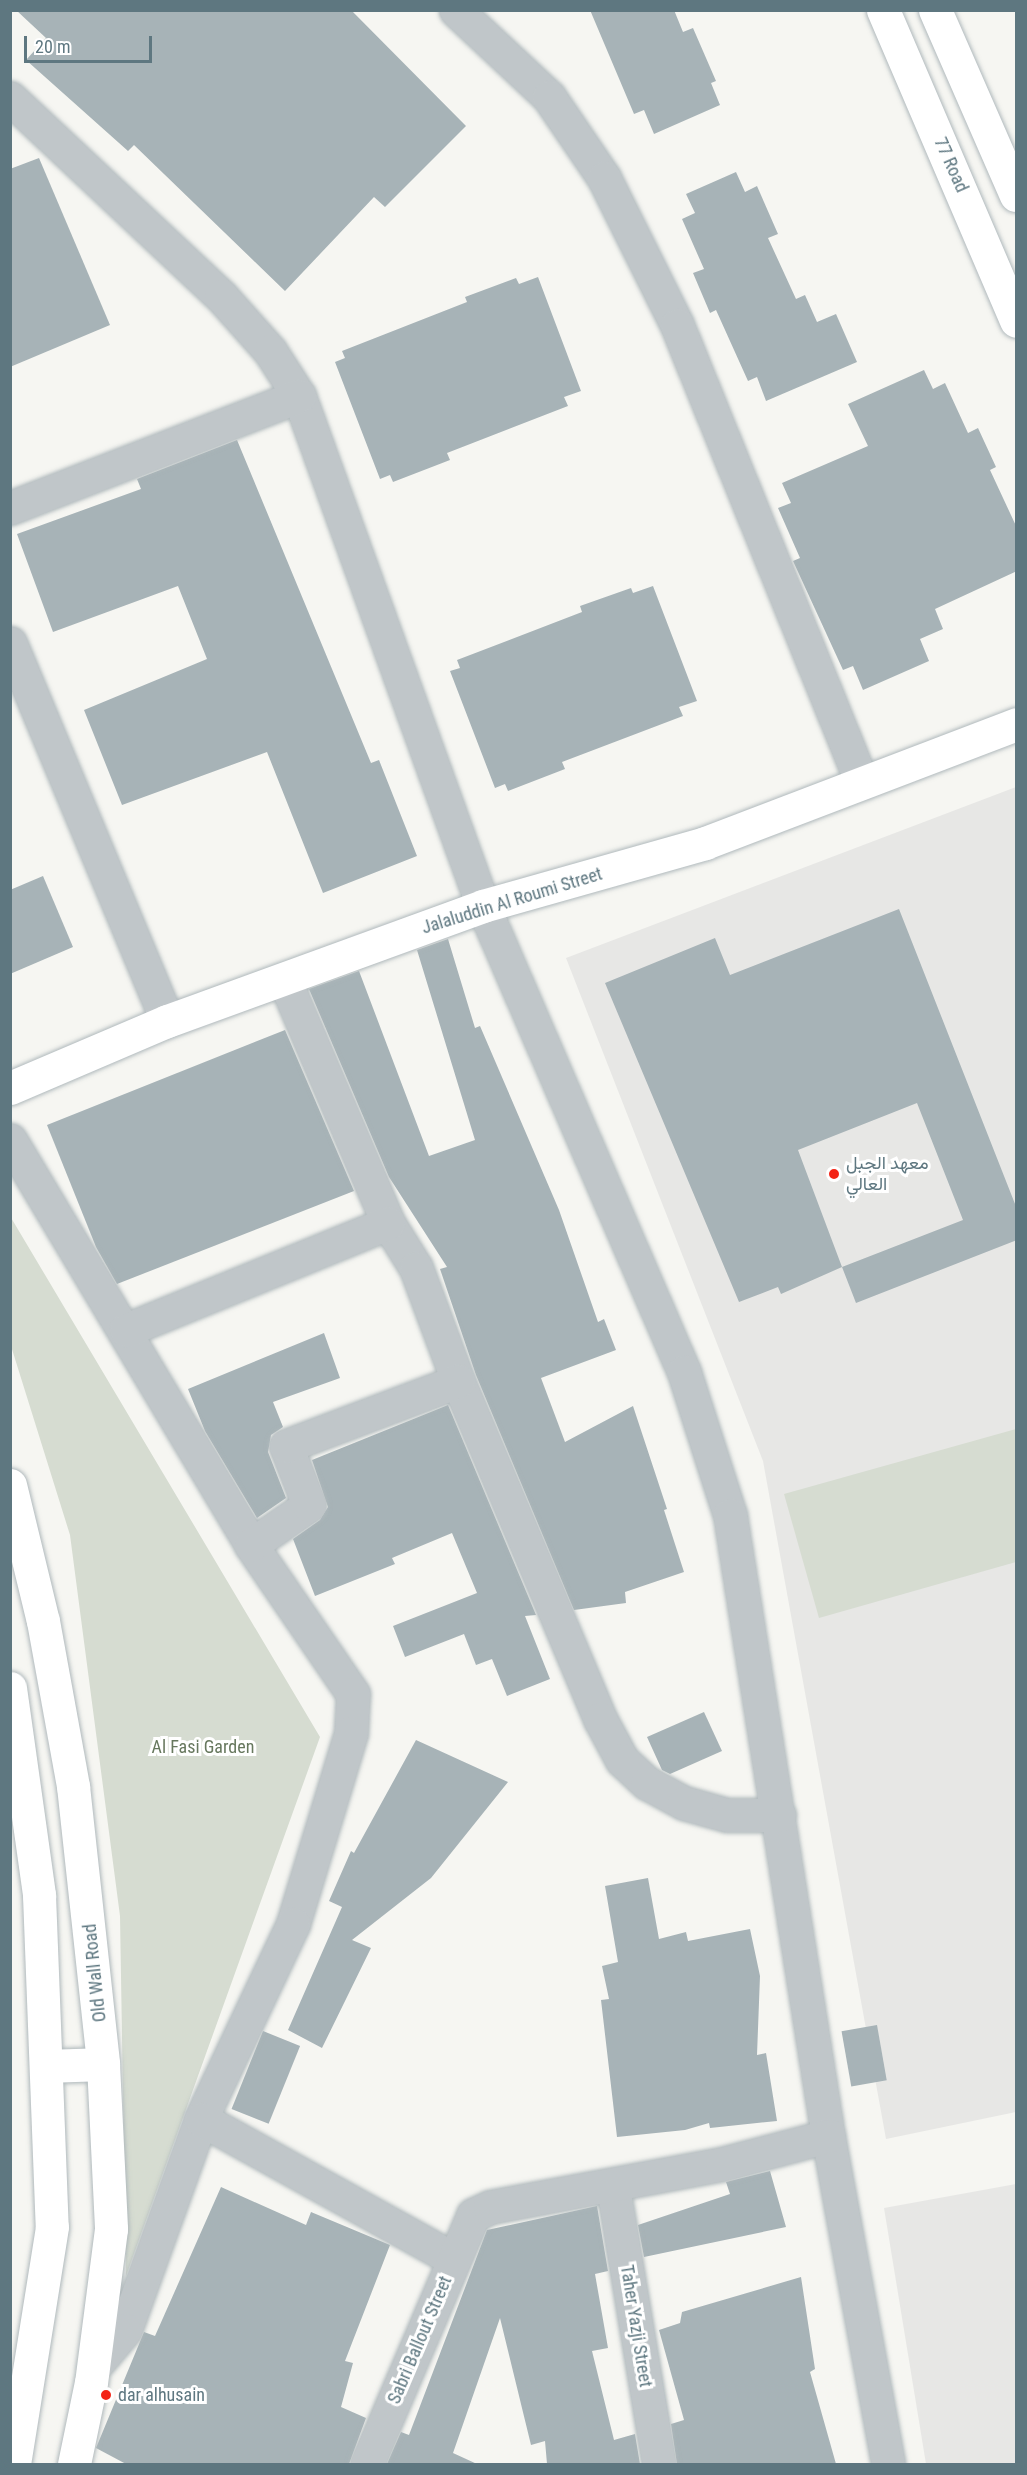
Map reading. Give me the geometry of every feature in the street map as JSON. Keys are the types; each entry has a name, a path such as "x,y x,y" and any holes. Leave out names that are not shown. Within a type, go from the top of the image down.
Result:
{"main road":[{"name":"77 Road","path":"884,10 1017,321"},
{"path":"935,10 1017,195"},
{"name":"Jalaluddin Al Roumi Street","path":"10,1088 167,1021 483,906 705,843 1017,724"},
{"name":"Old Wall Road","path":"10,1485 43,1621 73,1786 103,2064 111,2229 93,2368 74,2464"},
{"path":"10,1688 39,1895 52,2228 14,2464"},
{"path":"47,2066 103,2064"}],"street":[{"path":"456,10 549,97 604,178 677,325 862,783"},
{"path":"10,98 221,296 270,351 299,396 483,906 684,1372 714,1454 730,1515 828,2136 888,2464"},
{"path":"10,508 299,396"},
{"path":"10,643 167,1021"},
{"path":"284,980 388,1223 416,1268 458,1381 600,1719 622,1760 647,1784 684,1803 727,1815 779,1815"},
{"path":"10,1140 126,1330 251,1545 353,1694 351,1733 293,1924 201,2119 132,2315 125,2330 93,2368"},
{"path":"126,1330 388,1223"},
{"path":"251,1545 309,1505 286,1446 458,1381"},
{"path":"201,2119 454,2259"},
{"path":"613,2187 828,2136"},
{"name":"Sabri Ballout Street","path":"367,2464 473,2215 490,2207 613,2187"},
{"name":"Taher Yazji Street","path":"613,2187 659,2464"}],"shaded area":[{"name":"معهد الجبل العالي","path":"1016,787 1016,2112 886,2139 763,1461 566,958"},
{"path":"1016,2184 1016,2464 926,2464 884,2208"}],"green space":[{"name":"Al Fasi Garden","path":"10,1216 320,1737 126,2276 120,1916 70,1535 11,1346"},
{"path":"1016,1429 1016,1562 819,1618 784,1494"}],"building":[{"path":"16,10 351,10 466,126 385,207 374,197 285,291 134,145 128,151 26,60 46,38"},
{"path":"590,10 674,10 683,32 693,28 716,81 711,83 720,105 654,134 644,110 634,114"},
{"path":"39,158 110,325 10,367 10,169"},
{"path":"736,172 745,192 757,186 778,234 768,238 796,299 805,295 817,322 836,314 857,362 766,401 757,377 748,381 716,310 710,313 693,273 704,269 682,219 695,213 686,194"},
{"path":"538,277 581,391 564,397 568,406 447,453 450,460 393,482 390,475 380,479 335,362 345,358 342,351 467,302 465,297 516,278 519,284"},
{"path":"924,370 933,389 945,383 968,433 978,428 996,467 990,470 1017,528 1017,571 935,609 943,629 920,639 929,661 863,690 853,666 843,670 793,561 800,558 778,508 791,503 782,483 868,446 848,404"},
{"path":"237,440 371,763 379,760 417,856 323,893 267,752 122,805 84,710 207,659 178,586 53,632 17,534 141,489 137,479"},
{"path":"653,586 697,701 679,707 683,716 562,762 565,769 508,791 505,784 495,788 450,671 460,668 457,660 582,612 580,606 631,588 633,593"},
{"path":"43,876 73,947 10,974 10,890"},
{"path":"899,909 1017,1209 1017,1240 856,1303 842,1267 781,1294 778,1287 739,1302 605,983 715,938 730,975","holes":["917,1103 963,1220 842,1267 798,1150"]},
{"path":"448,939 475,1028 480,1026 559,1210 598,1322 604,1319 616,1350 541,1378 565,1442 633,1406 667,1509 664,1510 684,1572 625,1592 626,1603 574,1610 476,1375 440,1269 447,1267 389,1177 309,989 359,971 429,1156 475,1140 417,950"},
{"path":"285,1030 354,1191 117,1284 96,1247 47,1125"},
{"path":"324,1333 340,1378 273,1402 283,1427 271,1435 268,1452 286,1498 257,1518 205,1431 188,1389"},
{"path":"448,1405 536,1615 525,1616 550,1679 507,1696 492,1659 476,1665 464,1634 405,1657 393,1626 477,1593 452,1533 392,1558 395,1564 315,1596 293,1539 320,1520 328,1507 312,1460"},
{"path":"704,1712 722,1751 670,1774 662,1770 647,1737"},
{"path":"416,1740 508,1782 431,1878 352,1940 371,1948 322,2048 288,2030 342,1907 329,1901 351,1851 354,1853"},
{"path":"648,1878 659,1939 686,1932 688,1941 750,1929 760,1976 757,2055 766,2053 777,2121 710,2128 709,2123 685,2130 617,2137 601,2000 609,1999 602,1966 618,1962 605,1886"},
{"path":"877,2025 887,2080 851,2086 842,2031"},
{"path":"263,2031 300,2046 269,2124 232,2109"},
{"path":"770,2171 786,2227 644,2257 638,2225 730,2194 726,2182"},
{"path":"221,2187 306,2225 311,2212 390,2245 345,2361 353,2363 341,2407 366,2418 349,2464 126,2464 96,2448 144,2332 155,2336"},
{"path":"597,2206 608,2271 595,2274 608,2348 592,2351 614,2440 635,2434 640,2464 547,2464 545,2441 531,2445 500,2318 453,2453 477,2464 387,2464 401,2432 409,2435 487,2230"},
{"path":"801,2277 815,2369 810,2372 836,2464 677,2464 671,2424 684,2420 659,2330 680,2323 682,2312"}],"place":[{"name":"معهد الجبل العالي","path":"834,1174"},
{"name":"dar alhusain","path":"106,2395"}]}
